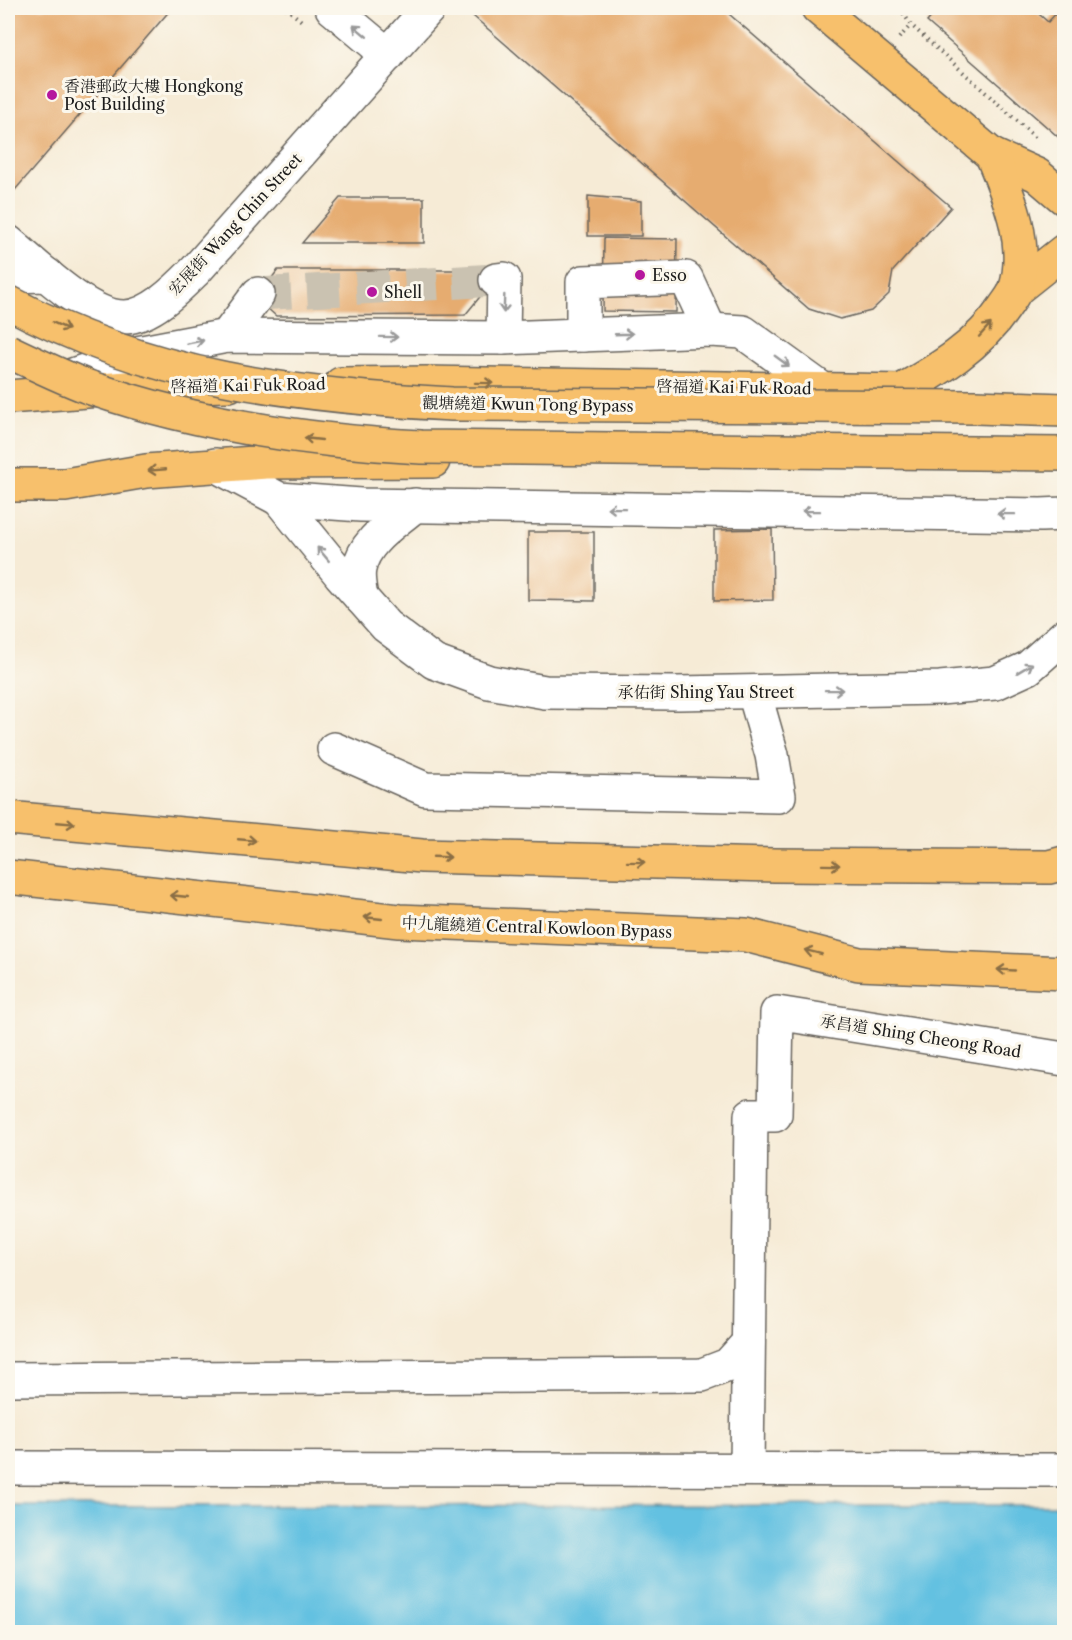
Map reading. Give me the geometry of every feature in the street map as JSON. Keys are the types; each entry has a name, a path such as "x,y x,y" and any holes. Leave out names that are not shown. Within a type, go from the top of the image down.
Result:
{"main road":[{"path":"828,11 992,155 1037,175 1065,198"},
{"path":"992,155 1009,195 1017,226 1019,265 1016,290"},
{"path":"901,391 949,363 966,349 1001,312 1016,290 1065,251"},
{"name":"觀塘繞道 Kwun Tong Bypass","path":"8,302 72,332 126,352 199,374 255,386 351,398 452,404 976,407 1065,410"},
{"path":"8,351 89,387 169,412 289,436 366,444 421,447 1065,454"},
{"name":"啓福道 Kai Fuk Road","path":"8,397 140,387 426,383 822,389 1065,397"},
{"path":"8,418 140,387"},
{"path":"8,485 65,485 146,471 278,462 554,461 1065,469"},
{"path":"8,818 422,856 775,865 1057,865"},
{"name":"中九龍繞道 Central Kowloon Bypass","path":"8,877 399,921 746,935 859,964 1065,973"}],"street":[{"path":"332,8 388,55"},
{"name":"宏展街 Wang Chin Street","path":"8,242 84,304 104,313 127,317 152,308 170,296 196,270 429,8"},
{"path":"8,276 47,275"},
{"path":"583,335 583,282 686,278 710,330"},
{"path":"495,279 504,279 503,338"},
{"path":"227,336 258,294"},
{"name":"啓福道 Kai Fuk Road","path":"8,397 137,353 227,336 503,338 710,330 743,332 822,389"},
{"path":"215,465 279,499 362,505 1065,514"},
{"name":"承佑街 Shing Yau Street","path":"279,499 386,626 434,662 489,682 545,692 754,692 940,688 995,683 1028,668 1065,636"},
{"path":"362,598 358,570 365,552 383,532 415,505"},
{"path":"334,748 425,789 779,796 772,755 754,692"},
{"name":"承昌道 Shing Cheong Road","path":"748,1343 751,1114 775,1115 777,1013 1065,1059"},
{"path":"8,1379 702,1376 728,1365 748,1343"},
{"path":"747,1469 748,1343"},
{"path":"8,1468 1065,1470"}],"path":[{"path":"464,13 468,8"},
{"path":"900,8 911,25 1042,144"}],"water":[{"path":"1064,1505 1064,1632 8,1632 8,1506"}],"building":[{"name":"香港郵政大樓 Hongkong Post Building","path":"8,8 172,8 15,190 8,183"},
{"path":"481,8 722,8 951,207 893,271 889,294 871,311 840,319 809,309 473,16"},
{"path":"939,8 1032,8 1048,22 1061,8 1064,8 1064,142 927,22"},
{"path":"588,196 641,201 641,236 588,236"},
{"path":"340,198 424,198 424,243 302,243"},
{"name":"Esso","path":"604,238 677,239 676,312 603,311"},
{"name":"Shell","path":"278,270 467,270 488,287 465,315 276,316 256,298"},
{"path":"772,529 773,600 714,601 714,530"},
{"path":"528,532 594,532 594,601 528,600"}],"tunnel":[{"path":"258,294 496,280"}],"place":[{"name":"香港郵政大樓 Hongkong Post Building","path":"52,95"},
{"name":"Esso","path":"640,275"},
{"name":"Shell","path":"372,292"}]}
